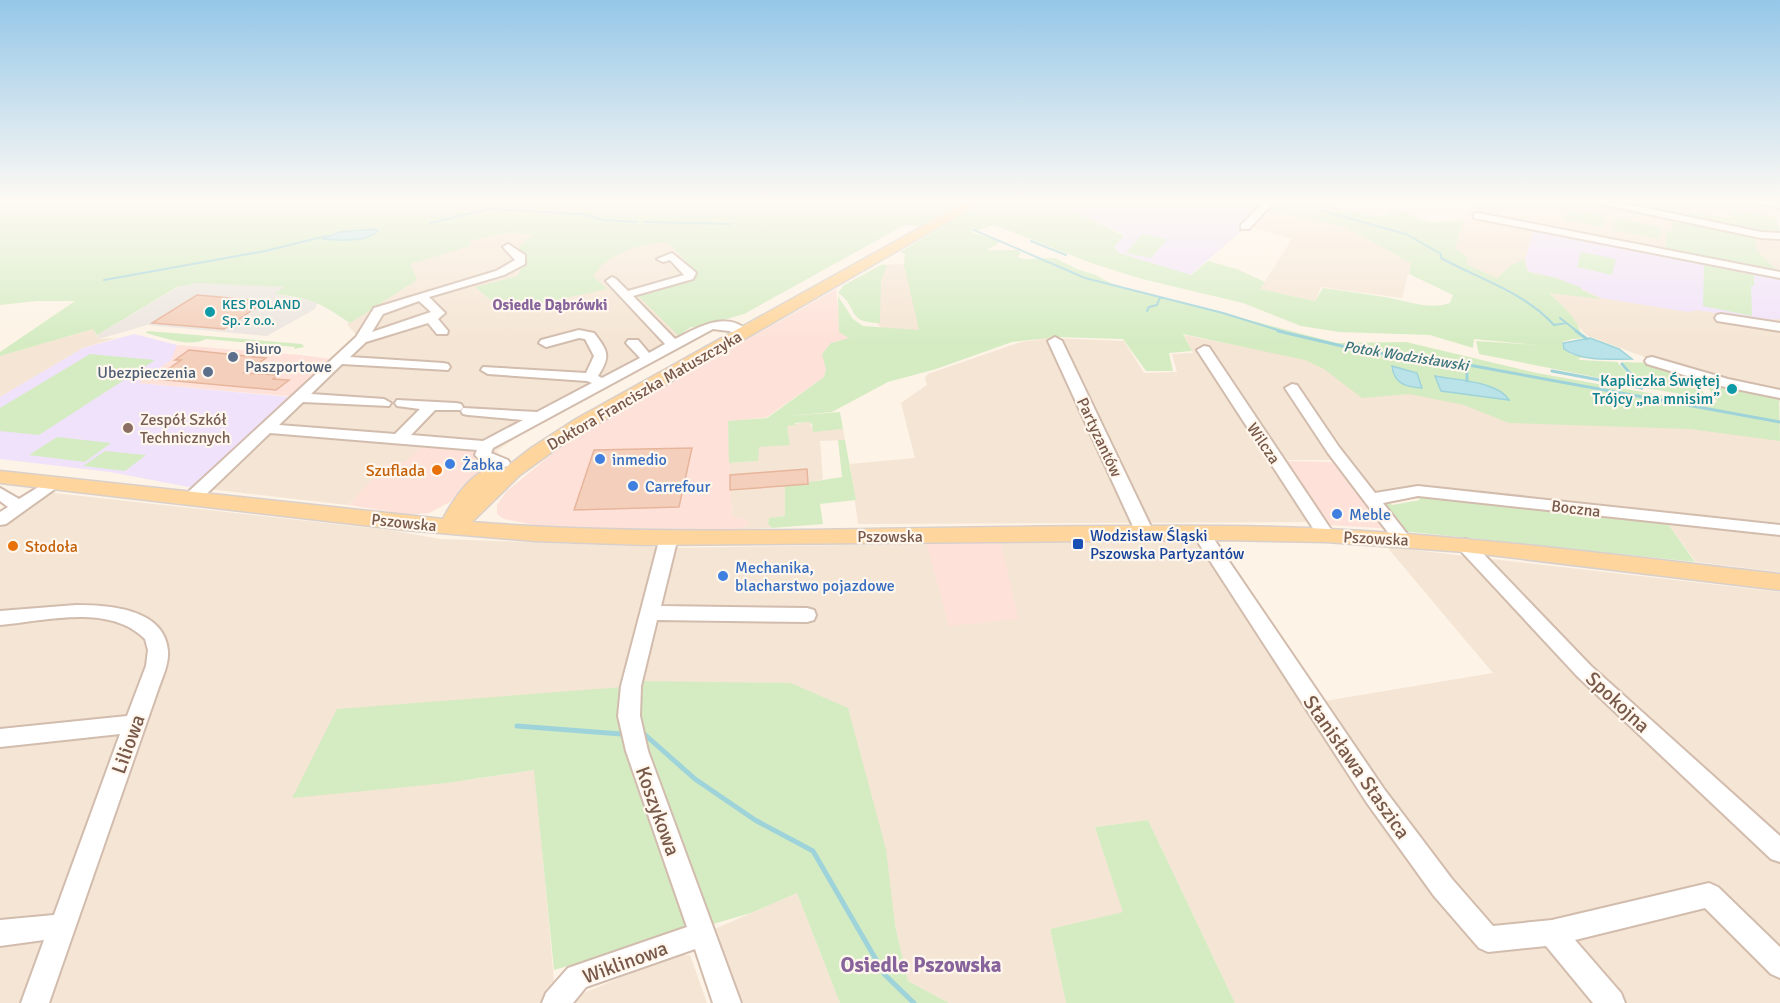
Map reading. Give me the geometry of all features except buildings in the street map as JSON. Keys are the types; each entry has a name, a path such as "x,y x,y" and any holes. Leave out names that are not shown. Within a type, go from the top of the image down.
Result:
{"main road":[{"name":"Doktora Franciszka Matuszczyka","path":"880,250 885,247"},
{"name":"Doktora Franciszka Matuszczyka","path":"451,527 468,517 471,504 502,463 546,431 886,247"},
{"name":"Doktora Franciszka Matuszczyka","path":"471,504 543,448 737,329"},
{"name":"Pszowska","path":"0,477 411,524 510,533 669,537 1201,533 1326,535 1465,545 1780,582"},
{"path":"411,524 471,504 483,518 510,533"}],"street":[{"path":"192,498 361,339 378,311 500,273 521,262 521,257 508,247"},
{"path":"1636,247 1780,275"},
{"path":"625,295 689,277 690,273 672,256 663,258"},
{"path":"612,281 673,345"},
{"path":"361,339 430,318 439,313 421,297"},
{"path":"430,318 442,331"},
{"path":"1721,318 1780,327"},
{"path":"266,428 486,446 539,417 596,380 648,359 711,325 737,329"},
{"path":"546,343 579,334 589,336 601,352 602,358 596,380"},
{"name":"Partyzantów","path":"1055,341 1145,534"},
{"path":"633,343 648,359"},
{"name":"Wilcza","path":"1204,350 1326,535"},
{"path":"337,360 443,367"},
{"path":"1652,361 1726,383 1780,394"},
{"path":"488,370 596,380"},
{"path":"1292,388 1333,450 1375,501 1402,539"},
{"path":"297,397 384,403"},
{"path":"402,403 539,417"},
{"path":"399,439 431,405"},
{"path":"486,446 483,455 502,463"},
{"path":"0,520 53,483"},
{"name":"Boczna","path":"1375,501 1379,497 1418,491 1780,530"},
{"path":"0,493 17,506"},
{"name":"Stanisława Staszica","path":"1201,533 1372,792 1460,910 1488,939 1552,933 1709,895 1780,965"},
{"name":"Koszykowa","path":"669,537 632,686 630,716 640,761 727,1003"},
{"name":"Spokojna","path":"1465,545 1584,671 1780,851"},
{"name":"Liliowa","path":"0,618 103,612 134,620 149,630 159,649 149,689 134,724 35,1003"},
{"path":"649,614 807,615"},
{"path":"0,738 134,724"},
{"path":"0,933 62,926"},
{"path":"1552,933 1611,1003"},
{"name":"Wiklinowa","path":"556,1003 577,977 703,934"}],"shaded area":[{"path":"452,247 553,247 592,275 599,265 625,248 674,247 697,271 683,283 639,296 681,337 691,342 522,434 495,452 409,462 364,491 348,505 192,487 289,396 297,396 357,336 347,324 376,305 409,264"},
{"path":"1114,247 1223,247 1190,275 1120,253"},
{"path":"1287,247 1381,247 1411,263 1402,298 1321,287 1315,301 1260,289"},
{"path":"1529,247 1618,247 1780,279 1780,319 1762,320 1697,310 1688,312 1602,298 1560,279 1528,271 1525,260"},
{"path":"1780,247 1780,402 1765,395 1647,358 1586,335 1549,292 1599,298 1556,278 1528,272 1524,259 1510,266 1497,278 1466,264 1467,258 1455,248"},
{"path":"907,264 921,332 881,328 876,322 881,265"},
{"path":"198,283 262,284 285,287 276,294 318,302 315,309 267,336 147,325 99,339 97,335 178,287"},
{"path":"836,289 841,331 851,337 826,370 824,377 767,417 728,422 732,516 748,520 749,525 739,529 659,531 554,529 504,519 497,514 497,505 506,492 564,444"},
{"path":"93,329 99,339 116,338 83,348 0,397 0,356"},
{"name":"Zespół Szkół Technicznych","path":"134,334 177,345 171,360 138,383 289,397 194,488 110,472 0,459 0,397 83,348"},
{"path":"1184,335 1302,358 1409,393 1780,439 1780,572 1696,562 1668,524 1674,521 1464,493 1371,498 1339,460 1273,460 1310,522 858,524 850,464 915,458 901,403 927,385 925,378 928,374 1021,342 1048,338 1124,341 1144,373 1177,372 1172,354 1193,353"},
{"path":"177,345 337,360 297,397 137,383 167,363"},
{"path":"809,421 814,431 843,429 845,440 820,441 823,479 808,484 786,516 769,518 768,524 772,528 739,529 749,525 732,517 729,463 758,461 758,447 787,426"},
{"path":"424,443 499,452 450,502 429,513 409,515 349,505 387,463 404,463"},
{"path":"1279,461 1339,462 1394,529 1313,524"},
{"path":"45,492 389,530 440,539 657,547 631,686 447,783 535,770 556,1003 0,1003 0,528"},
{"path":"1195,539 1201,544 1218,544 1319,702 1493,673 1387,547 1780,592 1780,1003 1235,1003 1148,820 1095,827 1124,912 1050,929 1066,1003 949,1003 908,981 895,925 643,681 674,548"},
{"path":"1000,541 1019,619 949,626 926,542"},
{"path":"797,893 840,1003 727,1003 703,934"},
{"path":"675,955 690,955 707,1003 574,1003 574,997"}],"green space":[{"path":"0,247 467,247 410,264 417,280 350,323 315,302 275,294 284,287 198,283 177,287 97,335 93,329 0,356 0,352 75,301 37,301 0,305"},
{"path":"519,247 637,247 617,255 600,267 593,276 607,289 547,302 525,312 508,299 494,303 475,287 518,276 523,263"},
{"path":"672,247 866,247 744,314 691,327 681,334 684,336 681,338 637,295 682,283 693,276 694,270"},
{"path":"909,247 992,247 986,250 1017,250 1021,253 1017,257 1024,259 1055,258 1114,285 1337,343 1406,342 1537,373 1710,404 1717,402 1704,380 1779,398 1780,441 1690,429 1509,423 1464,405 1409,394 1362,398 1324,369 1305,360 1183,334 1192,351 1169,353 1173,371 1146,371 1123,339 1057,337 1012,342 936,369 888,382 832,412 788,416 840,412 843,429 813,432 812,424 808,422 795,423 796,425 787,426 790,445 759,447 758,461 729,463 728,421 767,418 824,377 826,370 822,354 831,343 849,338 839,332 838,296 853,319 863,326 919,330 904,265 905,254 900,252"},
{"path":"1050,247 1114,247 1119,253 1191,275 1208,261 1237,269 1265,282 1260,289 1315,301 1323,288 1435,306 1450,303 1453,295 1409,274 1411,263 1381,247 1455,247 1468,258 1466,264 1497,278 1510,266 1524,259 1528,272 1556,278 1580,287 1601,299 1549,293 1565,308 1585,338 1562,342 1563,348 1571,354 1588,358 1578,358 1580,360 1617,362 1640,386 1479,354 1476,341 1538,345 1474,339 1473,348 1430,335 1340,332 1301,326 1243,303 1142,279"},
{"path":"1131,247 1160,247 1151,258 1126,253"},
{"path":"1665,247 1756,247 1756,250 1780,273 1665,250"},
{"path":"1581,252 1616,259 1612,275 1577,267"},
{"path":"883,264 887,266 881,280 880,323 862,320 838,293 844,285"},
{"path":"1704,265 1754,275 1754,286 1751,286 1752,316 1703,306"},
{"path":"148,331 302,344 304,347 294,349 295,347 206,339 184,342 146,333"},
{"path":"90,354 155,360 39,435 0,431 0,408"},
{"path":"1622,362 1650,363 1695,376 1706,398 1645,388"},
{"path":"57,437 111,443 85,462 29,455"},
{"path":"838,440 845,440 856,500 820,504 823,524 772,528 768,524 769,518 785,516 785,486 842,477"},
{"path":"105,451 146,455 125,471 83,466"},
{"path":"1414,493 1674,521 1668,524 1695,562 1402,531 1379,500 1385,498 1392,505 1420,500"},
{"path":"643,681 791,683 848,708 886,849 895,925 908,981 949,1003 840,1003 797,893 751,913 554,970 534,770 447,783 292,798 337,709 623,687"},
{"path":"1148,820 1235,1003 1066,1003 1050,929 1123,912 1095,827"}],"water":[{"path":"1590,338 1619,349 1632,359 1588,358 1564,349 1563,343"},
{"path":"1392,366 1417,373 1422,388 1411,387 1398,381"},
{"path":"1435,376 1486,385 1496,389 1509,400 1441,391"}],"waterway":[{"path":"104,280 282,247"},
{"name":"Potok Wodzisławski","path":"1013,247 1085,278 1160,297"},
{"path":"1046,247 1066,255"},
{"path":"1428,247 1441,254 1441,258 1515,295 1554,325 1566,323"},
{"path":"1147,311 1149,307 1157,305 1160,297"},
{"name":"Potok Wodzisławski","path":"1160,297 1284,332"},
{"path":"1560,318 1578,332"},
{"name":"Potok Wodzisławski","path":"1278,331 1363,351 1474,366 1780,422"},
{"path":"1576,331 1587,339"},
{"path":"1622,364 1641,386"},
{"path":"1467,366 1467,381"},
{"path":"1552,371 1642,388"},
{"path":"517,726 621,734"},
{"path":"643,733 695,779 755,820 813,851 885,975 914,1003"}],"place":[{"name":"KES POLAND Sp. z o.o.","path":"210,312"},
{"name":"Biuro Paszportowe","path":"233,357"},
{"name":"Ubezpieczenia","path":"208,372"},
{"name":"Kapliczka Świętej Trójcy „na mnisim”","path":"1732,389"},
{"name":"Zespół Szkół Technicznych","path":"128,428"},
{"name":"inmedio","path":"600,459"},
{"name":"Żabka","path":"450,464"},
{"name":"Szuflada","path":"437,470"},
{"name":"Carrefour","path":"633,486"},
{"name":"Meble","path":"1337,514"},
{"name":"Wodzisław Śląski Pszowska Partyzantów","path":"1078,544"},
{"name":"Stodoła","path":"13,546"},
{"name":"Mechanika, blacharstwo pojazdowe","path":"723,576"}],"district":[{"name":"Osiedle Dąbrówki","path":"550,305"},
{"name":"Osiedle Pszowska","path":"921,965"}]}
